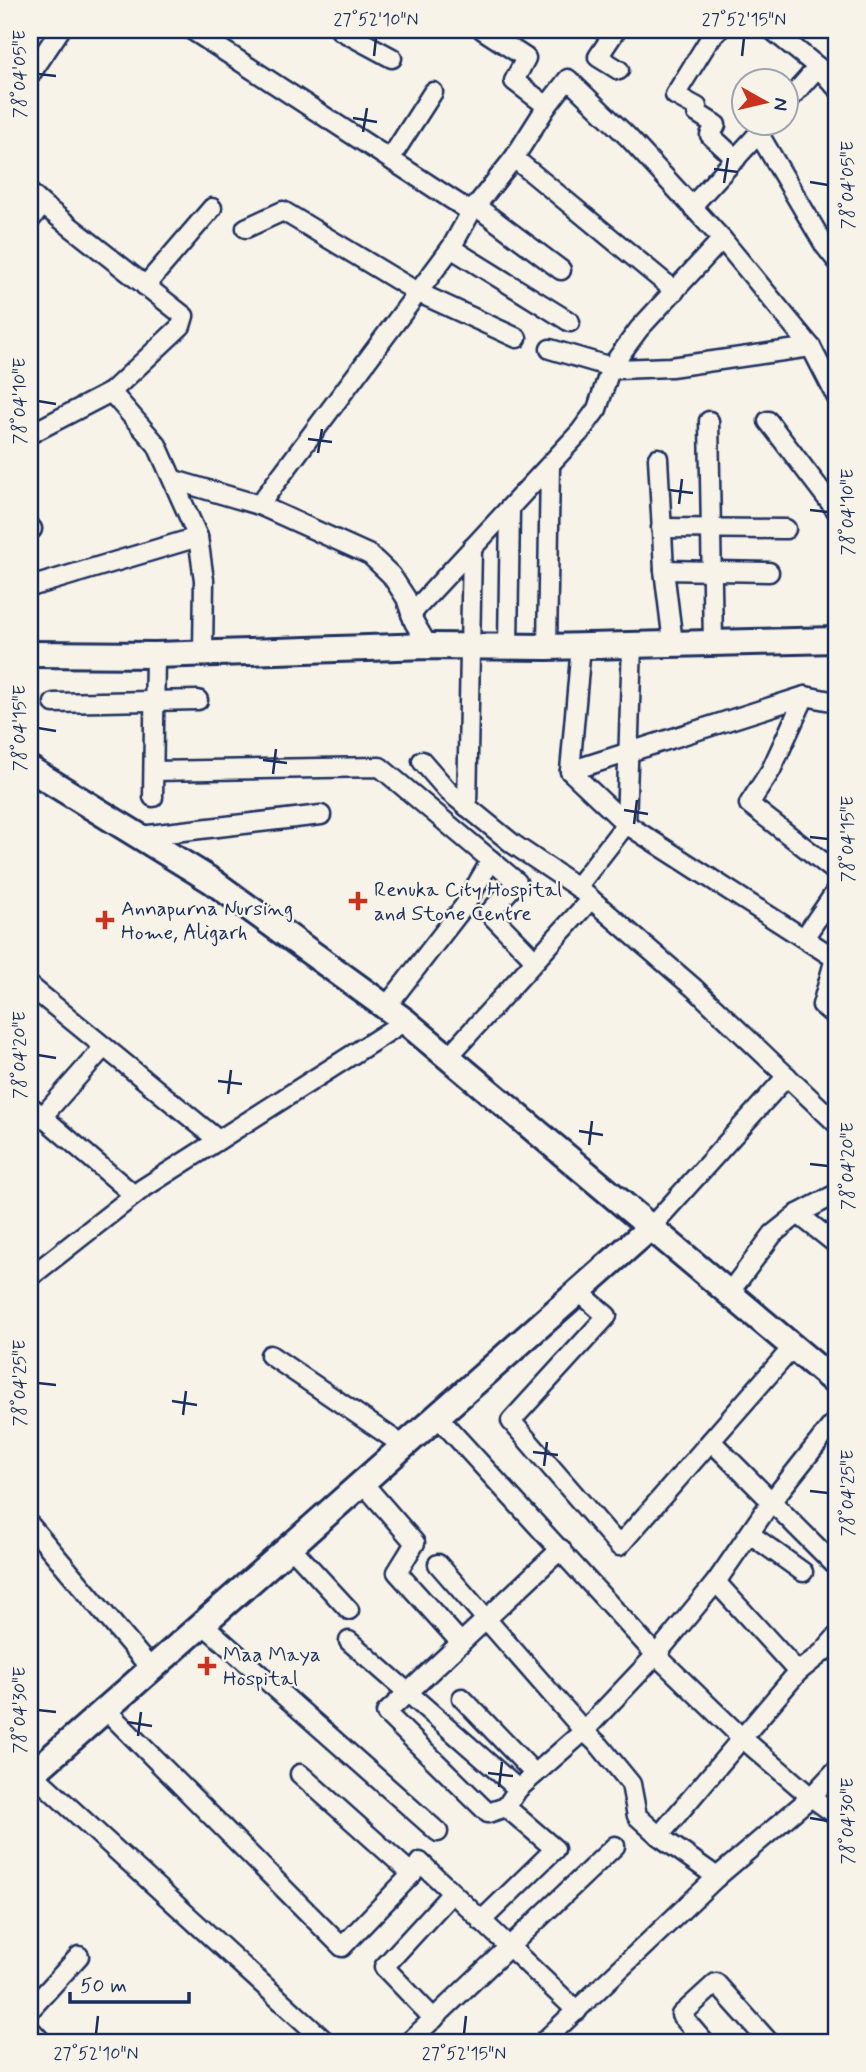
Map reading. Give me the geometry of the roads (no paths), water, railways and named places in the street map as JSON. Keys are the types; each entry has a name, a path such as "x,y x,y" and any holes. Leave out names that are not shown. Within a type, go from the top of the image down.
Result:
{"street":[{"path":"30,75 60,30"},
{"path":"340,30 392,58"},
{"path":"483,30 526,58 514,81 547,106"},
{"path":"616,30 598,57 619,70"},
{"path":"719,30 709,40 675,94 697,107 697,113 716,125 710,135 736,159"},
{"path":"772,30 829,72 800,93"},
{"path":"197,31 390,159 474,209 561,271"},
{"path":"259,505 451,248 474,209 514,158 547,106 568,79 628,137 667,182 723,239 811,347 836,396"},
{"path":"390,159 433,92"},
{"path":"692,206 757,136"},
{"path":"768,136 825,246 836,260"},
{"path":"514,158 675,291"},
{"path":"30,193 184,316 181,326 111,392 30,434"},
{"path":"30,220 43,205"},
{"path":"145,286 212,208"},
{"path":"246,228 283,211 417,292 517,338"},
{"path":"411,614 550,466 597,409 611,367 639,329 723,239"},
{"path":"451,248 570,323"},
{"path":"550,349 618,369 671,367 811,347"},
{"path":"111,392 157,445 198,537 204,580 203,652"},
{"path":"709,421 713,642"},
{"path":"768,421 836,510"},
{"path":"658,458 664,570 673,643"},
{"path":"547,647 550,466"},
{"path":"174,480 259,505 370,555 391,575 406,598 411,614 428,646"},
{"path":"508,646 510,509"},
{"path":"661,528 786,529"},
{"path":"30,587 198,537"},
{"path":"467,807 472,548"},
{"path":"664,570 769,572"},
{"path":"30,654 155,655 428,646 547,647 836,640"},
{"path":"448,1057 535,960 584,893 626,824 632,644"},
{"path":"570,771 580,646"},
{"path":"153,797 155,655"},
{"path":"570,771 805,696 836,702"},
{"path":"805,696 771,770 749,804 836,872"},
{"path":"54,703 198,700"},
{"path":"422,761 448,791 467,807 513,844 584,893 694,988 836,1123"},
{"path":"154,771 380,767 517,882 489,913 535,960"},
{"path":"30,769 212,881 396,1014 836,1383"},
{"path":"570,771 626,824 836,958 822,1005 836,1017"},
{"path":"139,836 321,815"},
{"path":"30,1277 134,1195 218,1140 396,1014 491,860"},
{"path":"804,938 836,891"},
{"path":"30,986 218,1140"},
{"path":"104,1047 36,1112 134,1195"},
{"path":"315,2039 31,1775 204,1625 651,1227 787,1076"},
{"path":"729,1293 773,1234 798,1214 836,1194"},
{"path":"798,1214 836,1244"},
{"path":"578,1291 607,1316 511,1421 620,1546 793,1347"},
{"path":"270,1355 404,1446"},
{"path":"437,1416 656,1655 741,1737 836,1815"},
{"path":"561,1549 386,1713 488,1813 506,1807 519,1789 584,1731 656,1655 716,1582 771,1502 836,1420"},
{"path":"711,1441 836,1566"},
{"path":"362,1482 415,1543 397,1572 461,1643"},
{"path":"30,1525 151,1669"},
{"path":"750,1534 803,1572"},
{"path":"290,1546 349,1610"},
{"path":"438,1564 631,1784 637,1816 659,1836 717,1877"},
{"path":"716,1582 798,1672"},
{"path":"204,1625 438,1832"},
{"path":"659,1836 798,1672 830,1656 836,1637"},
{"path":"349,1641 519,1789"},
{"path":"462,1698 535,1774"},
{"path":"105,1709 342,1947 421,1862 577,2011"},
{"path":"543,2042 717,1877 811,1797 836,1770"},
{"path":"300,1774 412,1874"},
{"path":"481,1921 555,1849 506,1807"},
{"path":"409,2042 615,1846"},
{"path":"434,2019 384,1967 452,1893"},
{"path":"30,2010 79,1956"},
{"path":"704,2042 681,2015 716,1983 769,2042"},
{"path":"30,2029 42,2042"}],"place":[{"name":"Renuka City Hospital and Stone Centre","path":"358,901"},
{"name":"Annapurna Nursing Home, Aligarh","path":"105,920"},
{"name":"Maa Maya Hospital","path":"207,1666"}]}
